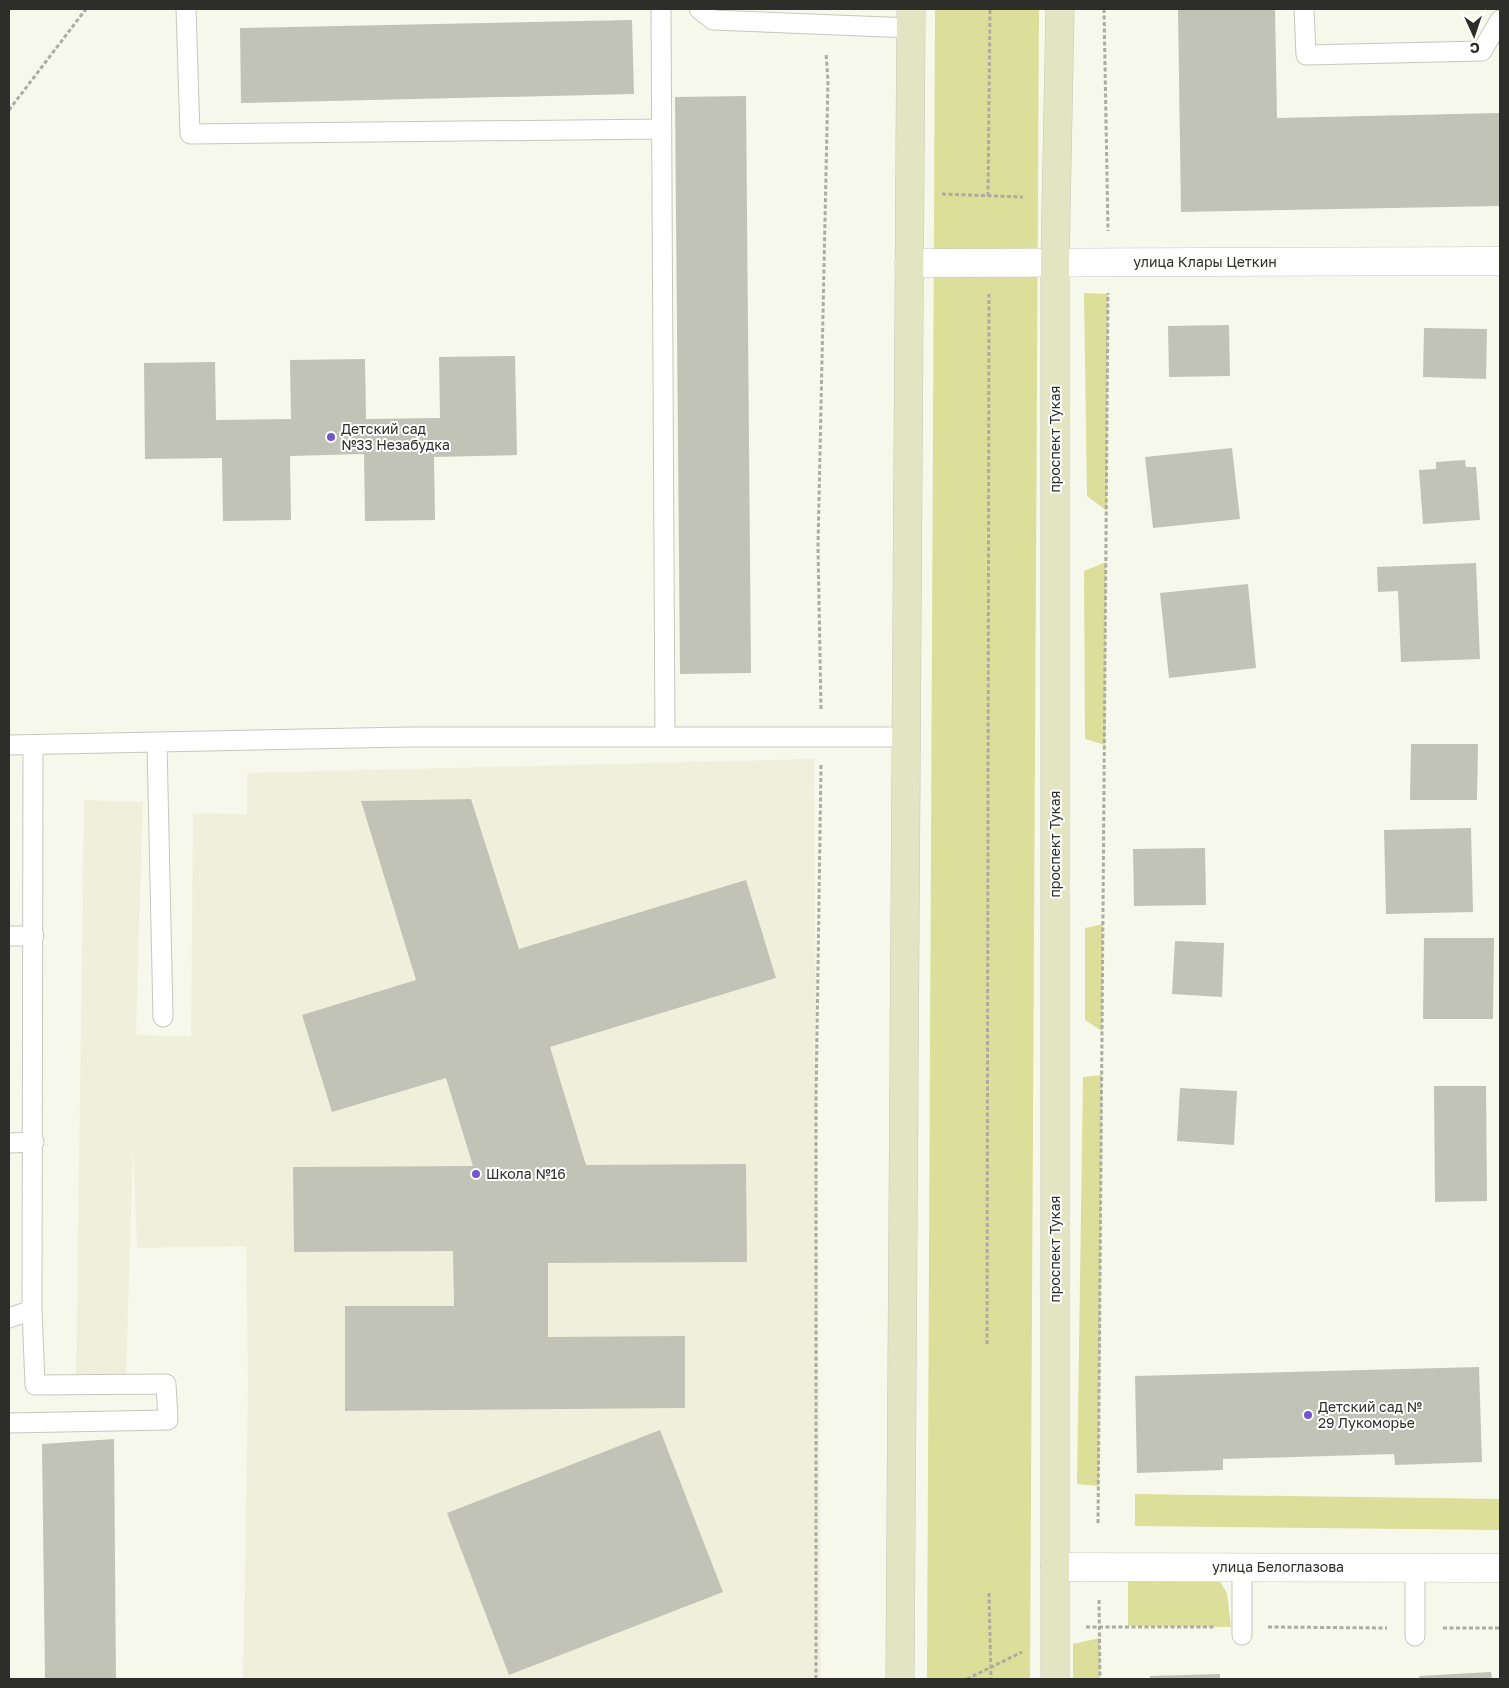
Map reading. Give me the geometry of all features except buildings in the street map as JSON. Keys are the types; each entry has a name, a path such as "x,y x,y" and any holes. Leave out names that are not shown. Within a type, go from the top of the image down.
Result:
{"main road":[{"name":"проспект Тукая","path":"1055,1679 1055,262 1060,9"},
{"path":"900,1679 910,18"}],"street":[{"name":"улица Клары Цеткин","path":"909,263 1500,261"},
{"name":"улица Белоглазова","path":"1055,1567 1500,1568"}],"lane":[{"path":"186,9 190,134 662,130"},
{"path":"661,9 664,737"},
{"path":"699,9 714,20 824,24 910,18"},
{"path":"1304,9 1306,55 1482,51 1500,20"},
{"path":"9,745 409,737 906,737"},
{"path":"157,743 163,1017"},
{"path":"9,1423 168,1420 166,1384 35,1385 32,1310 34,746"},
{"path":"9,936 34,936"},
{"path":"9,1143 34,1142"},
{"path":"9,1318 32,1310"},
{"path":"1242,1567 1242,1631"},
{"path":"1415,1568 1415,1632"}],"path":[{"path":"9,110 86,9"},
{"path":"988,196 990,9"},
{"path":"1104,9 1108,233"},
{"path":"816,1679 816,1102 821,736 818,546 827,91 824,24"},
{"path":"934,193 1027,197"},
{"path":"1098,1522 1108,286"},
{"path":"987,1344 989,290"},
{"path":"989,1593 991,1679"},
{"path":"1099,1597 1100,1679"},
{"path":"1081,1627 1242,1631 1415,1632 1500,1628"},
{"path":"967,1679 1030,1649"}],"shaded area":[{"name":"Школа №16","path":"814,759 821,1679 243,1679 248,1383 246,1246 137,1248 133,1148 126,1378 76,1377 84,800 143,802 136,1035 191,1036 193,813 247,814 247,773"}],"green space":[{"path":"935,9 1039,9 1030,1679 927,1679"},
{"path":"1084,293 1108,294 1107,511 1087,496"},
{"path":"1106,562 1105,745 1085,739 1084,571"},
{"path":"1103,924 1102,1031 1085,1020 1085,928"},
{"path":"1102,1075 1099,1486 1077,1484 1083,1077"},
{"path":"1135,1494 1500,1499 1500,1530 1135,1526"},
{"path":"1128,1579 1220,1582 1227,1593 1231,1627 1128,1626"},
{"path":"1100,1638 1100,1679 1073,1679 1073,1644"}],"place":[{"name":"Детский сад №33 Незабудка","path":"331,437"},
{"name":"Школа №16","path":"476,1174"},
{"name":"Детский сад № 29 Лукоморье","path":"1308,1415"}]}
